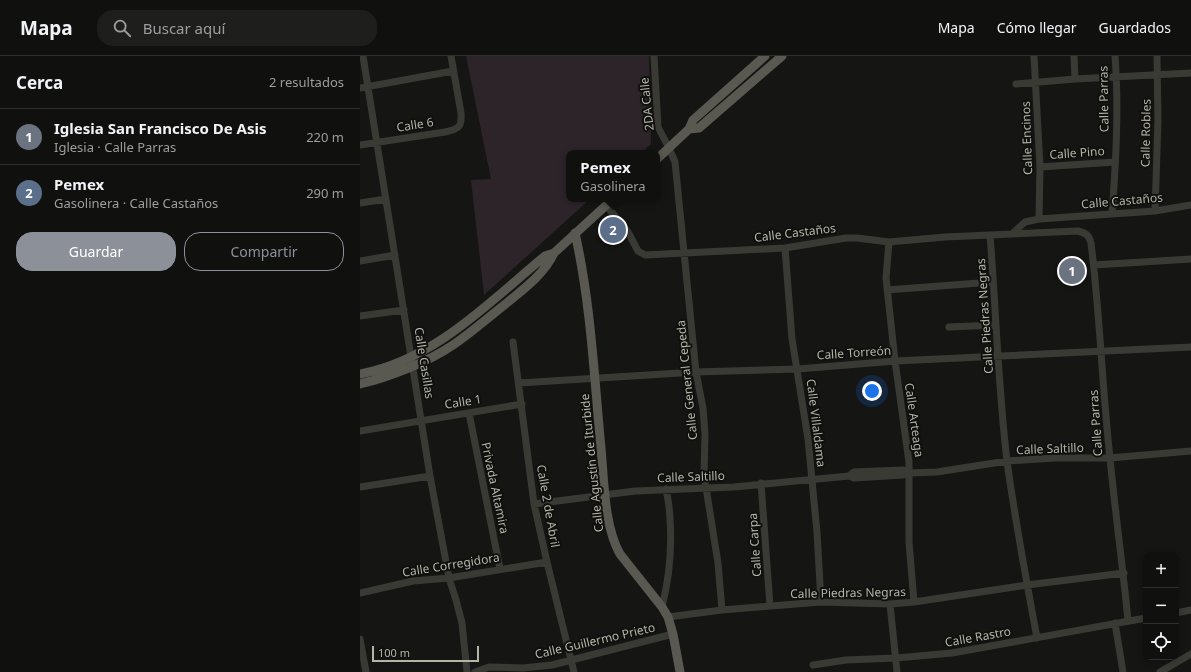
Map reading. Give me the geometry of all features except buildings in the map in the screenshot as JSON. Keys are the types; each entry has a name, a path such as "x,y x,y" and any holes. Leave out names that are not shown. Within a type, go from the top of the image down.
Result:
{"main road":[{"path":"660,156 689,129 693,120 765,56"},
{"path":"689,129 699,128 782,56"},
{"path":"360,384 413,366 453,345 492,315 532,281 549,263 554,253 609,202"},
{"name":"Calle Agustín de Iturbide","path":"575,233 585,280 611,534 615,545 627,564 662,607 668,617 673,634 680,672"},
{"path":"360,374 383,369 412,356 445,338 545,256 554,253"}],"street":[{"name":"Calle Casillas","path":"363,56 364,87 377,143 430,476 449,578 462,622 467,672"},
{"path":"364,87 453,71 451,56"},
{"name":"2DA Calle","path":"654,56 658,127 669,148"},
{"name":"Calle Encinos","path":"1034,56 1040,167 1039,219"},
{"path":"1074,56 1075,79"},
{"name":"Calle Parras","path":"1112,214 1116,162 1115,56"},
{"name":"Calle Robles","path":"1155,210 1158,75 1157,56"},
{"name":"Calle 6","path":"360,145 454,130 459,127 462,122 453,71"},
{"path":"1016,84 1191,72"},
{"name":"Calle General Cepeda","path":"669,148 675,162 696,372 703,408 705,434 703,464 718,563 722,610"},
{"name":"Calle Pino","path":"1040,167 1116,162"},
{"path":"360,203 386,199"},
{"name":"Calle Castaños","path":"609,202 640,254 645,255 785,248 846,238 889,242 944,237 1078,231"},
{"name":"Calle Castaños","path":"1012,234 1025,222 1039,219 1112,214 1191,205"},
{"name":"Calle Parras","path":"1078,231 1085,232 1089,236 1094,265 1110,458 1124,572 1128,621"},
{"name":"Calle Piedras Negras","path":"990,235 995,325 1007,461 1037,638"},
{"name":"Calle Arteaga","path":"889,242 886,266 887,290 910,473 909,542 914,602"},
{"name":"Calle Villaldama","path":"785,248 792,339 808,438 817,532 821,602"},
{"path":"360,261 395,255"},
{"path":"1094,265 1191,259"},
{"path":"887,290 993,282"},
{"path":"360,316 404,310"},
{"path":"949,327 995,325"},
{"name":"Calle 2 de Abril","path":"513,342 534,504 574,672"},
{"name":"Calle Torreón","path":"519,383 696,372 798,369 895,361 998,355 1191,346"},
{"name":"Calle 1","path":"360,431 522,404"},
{"name":"Privada Altamira","path":"469,413 500,569"},
{"name":"Calle Saltillo","path":"534,504 666,489 734,487 811,478 849,476 854,472 903,470 910,473 937,472 1007,461 1055,458 1110,458 1191,451"},
{"path":"360,487 430,476"},
{"name":"Calle Carpa","path":"761,483 770,606"},
{"path":"662,607 669,559 670,520 666,489"},
{"name":"Calle Corregidora","path":"360,593 413,581 449,578 547,562"},
{"name":"Calle Piedras Negras","path":"668,617 722,610 821,602 890,604 914,602 1124,572"},
{"path":"890,604 897,672"},
{"path":"1179,612 1191,610"},
{"name":"Calle Rastro","path":"813,665 846,660 896,658 952,653 1143,618"},
{"path":"1115,624 1123,672"},
{"name":"Calle Guillermo Prieto","path":"475,672 489,667 523,668 552,665 673,634"},
{"path":"360,639 366,672"},
{"path":"1160,672 1191,654"}],"shaded area":[{"path":"466,56 649,56 651,144 644,150 566,150 566,202 587,202 484,295 471,180 491,179"}],"place":[{"name":"Pemex","path":"613,230"},
{"name":"Iglesia San Francisco De Asis","path":"1072,271"}]}
